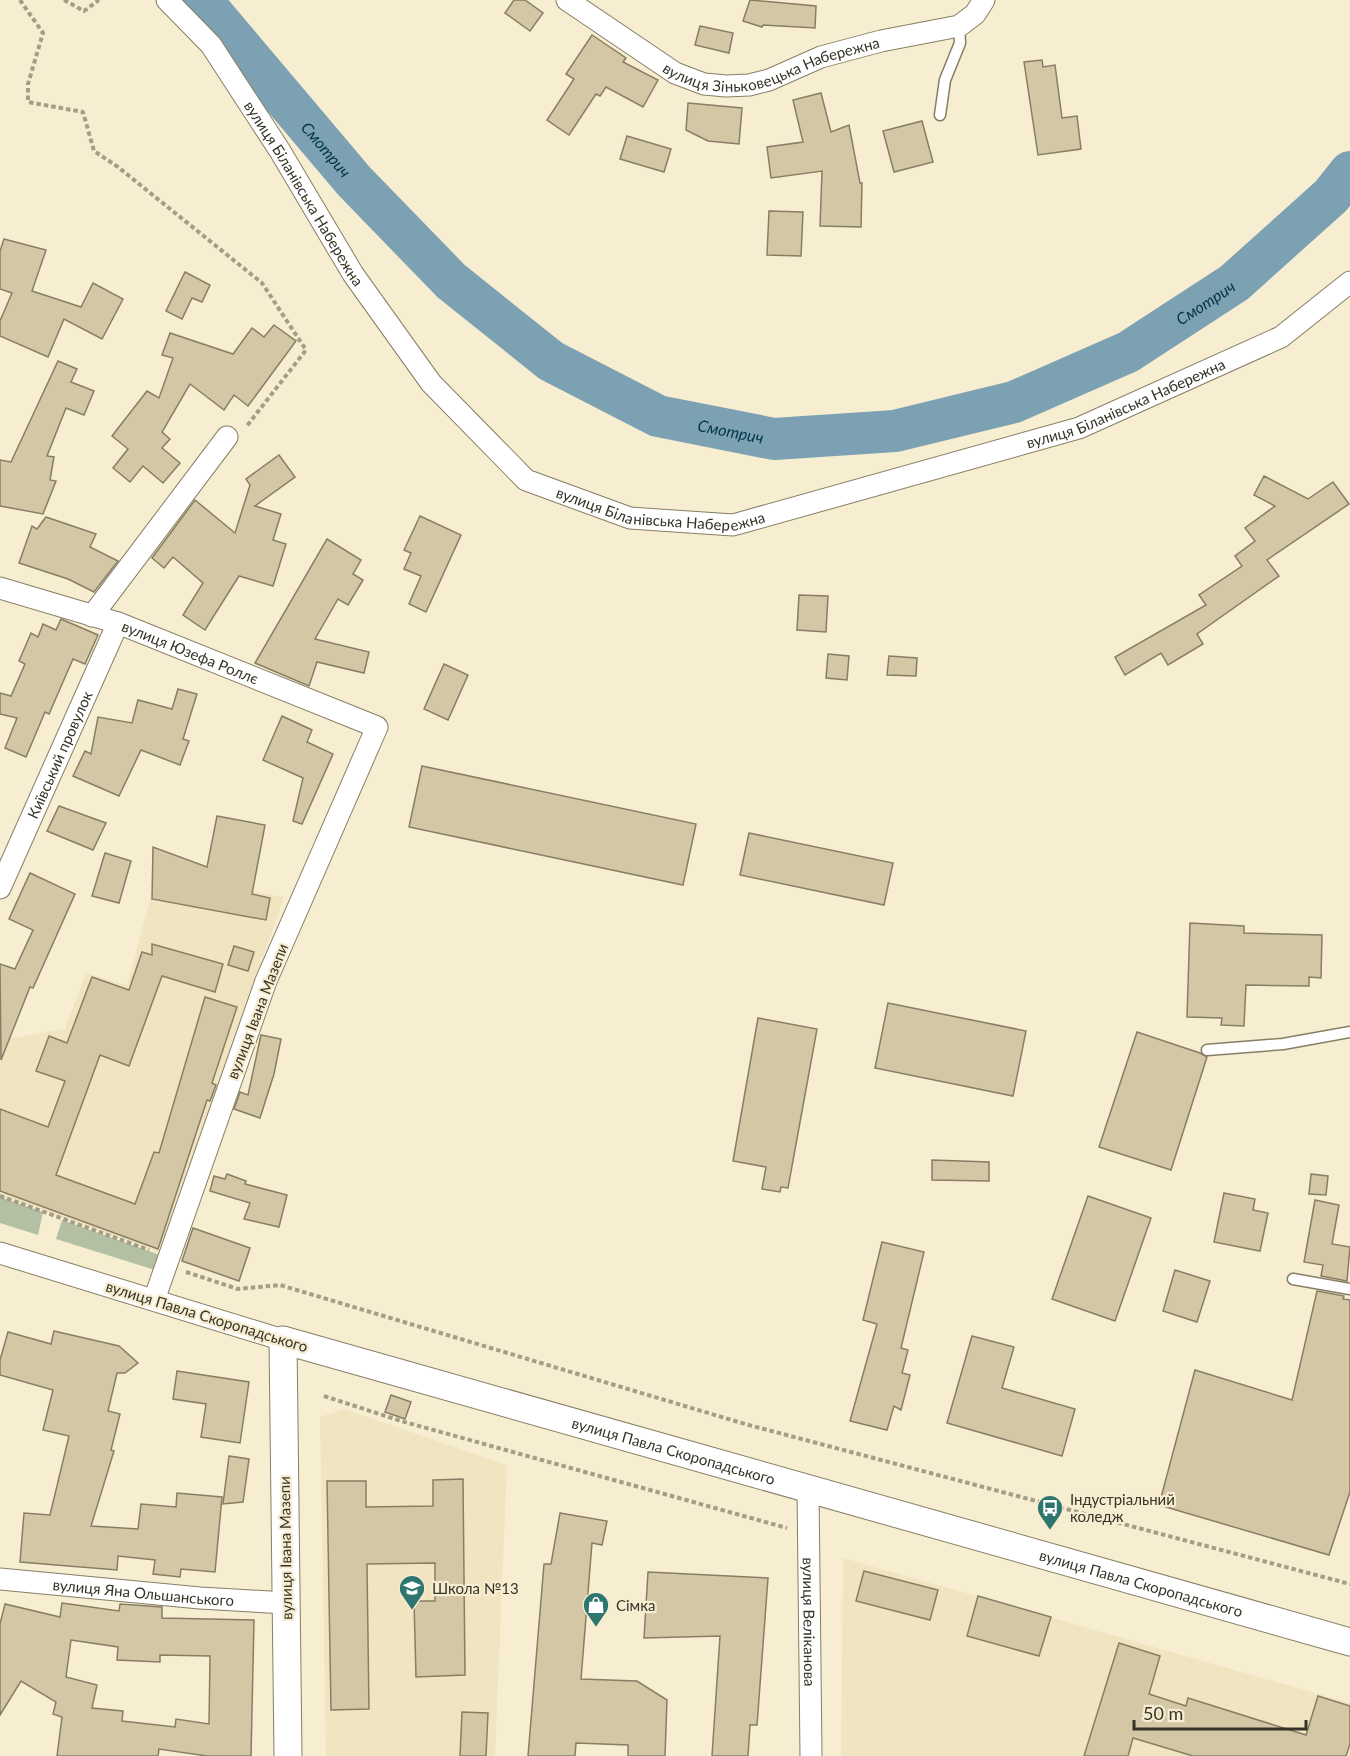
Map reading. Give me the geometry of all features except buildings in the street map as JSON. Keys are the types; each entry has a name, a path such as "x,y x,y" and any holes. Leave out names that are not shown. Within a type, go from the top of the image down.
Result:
{"street":[{"name":"вулиця Біланівська Набережна","path":"167,0 211,45 280,151 353,274 431,383 526,480 630,519 733,525 1079,428 1281,337 1350,282"},
{"name":"вулиця Зіньковецька Набережна","path":"567,0 675,73 705,84 726,86 749,85 770,80 821,57 881,41 959,26"},
{"path":"959,26 975,14 984,0"},
{"path":"92,616 227,437"},
{"name":"вулиця Юзефа Роллє","path":"0,588 118,623 377,727"},
{"name":"Київський провулок","path":"0,888 118,623"},
{"name":"вулиця Івана Мазепи","path":"154,1300 266,981 377,727"},
{"name":"вулиця Павла Скоропадського","path":"0,1253 283,1340 1350,1642"},
{"name":"вулиця Івана Мазепи","path":"283,1340 288,1756"},
{"name":"вулиця Веліканова","path":"808,1488 811,1756"},
{"name":"вулиця Яна Ольшанського","path":"0,1579 188,1597 286,1603"}],"lane":[{"path":"940,115 945,80 960,43 959,26"},
{"path":"1207,1050 1282,1044 1350,1032"},
{"path":"1293,1279 1350,1288"}],"path":[{"path":"20,0 43,33 28,84 28,102 83,112 94,151 118,167 262,283 306,350 244,429 227,437"},
{"path":"64,0 84,11 99,0"},
{"path":"0,1196 162,1255 166,1266 238,1289 280,1285 745,1424 1350,1584"},
{"path":"324,1396 401,1421 790,1529"}],"shaded area":[{"path":"176,878 284,897 160,1253 0,1195 0,1040 65,1029 86,973 127,985 155,881"},
{"name":"Школа №13","path":"344,1409 507,1465 495,1756 326,1756 320,1417"},
{"path":"843,1558 1350,1703 1350,1756 841,1756"}],"green space":[{"path":"0,1197 43,1212 38,1235 0,1223"},
{"path":"62,1220 160,1255 155,1270 56,1239"}],"waterway":[{"name":"Смотрич","path":"201,0 354,181 451,281 551,361 658,416 774,439 895,431 1014,402 1128,352 1234,283 1331,196 1350,172"}],"place":[{"name":"Індустріальний коледж","path":"1050,1531"},
{"name":"Школа №13","path":"412,1611"},
{"name":"Сімка","path":"596,1628"}]}
